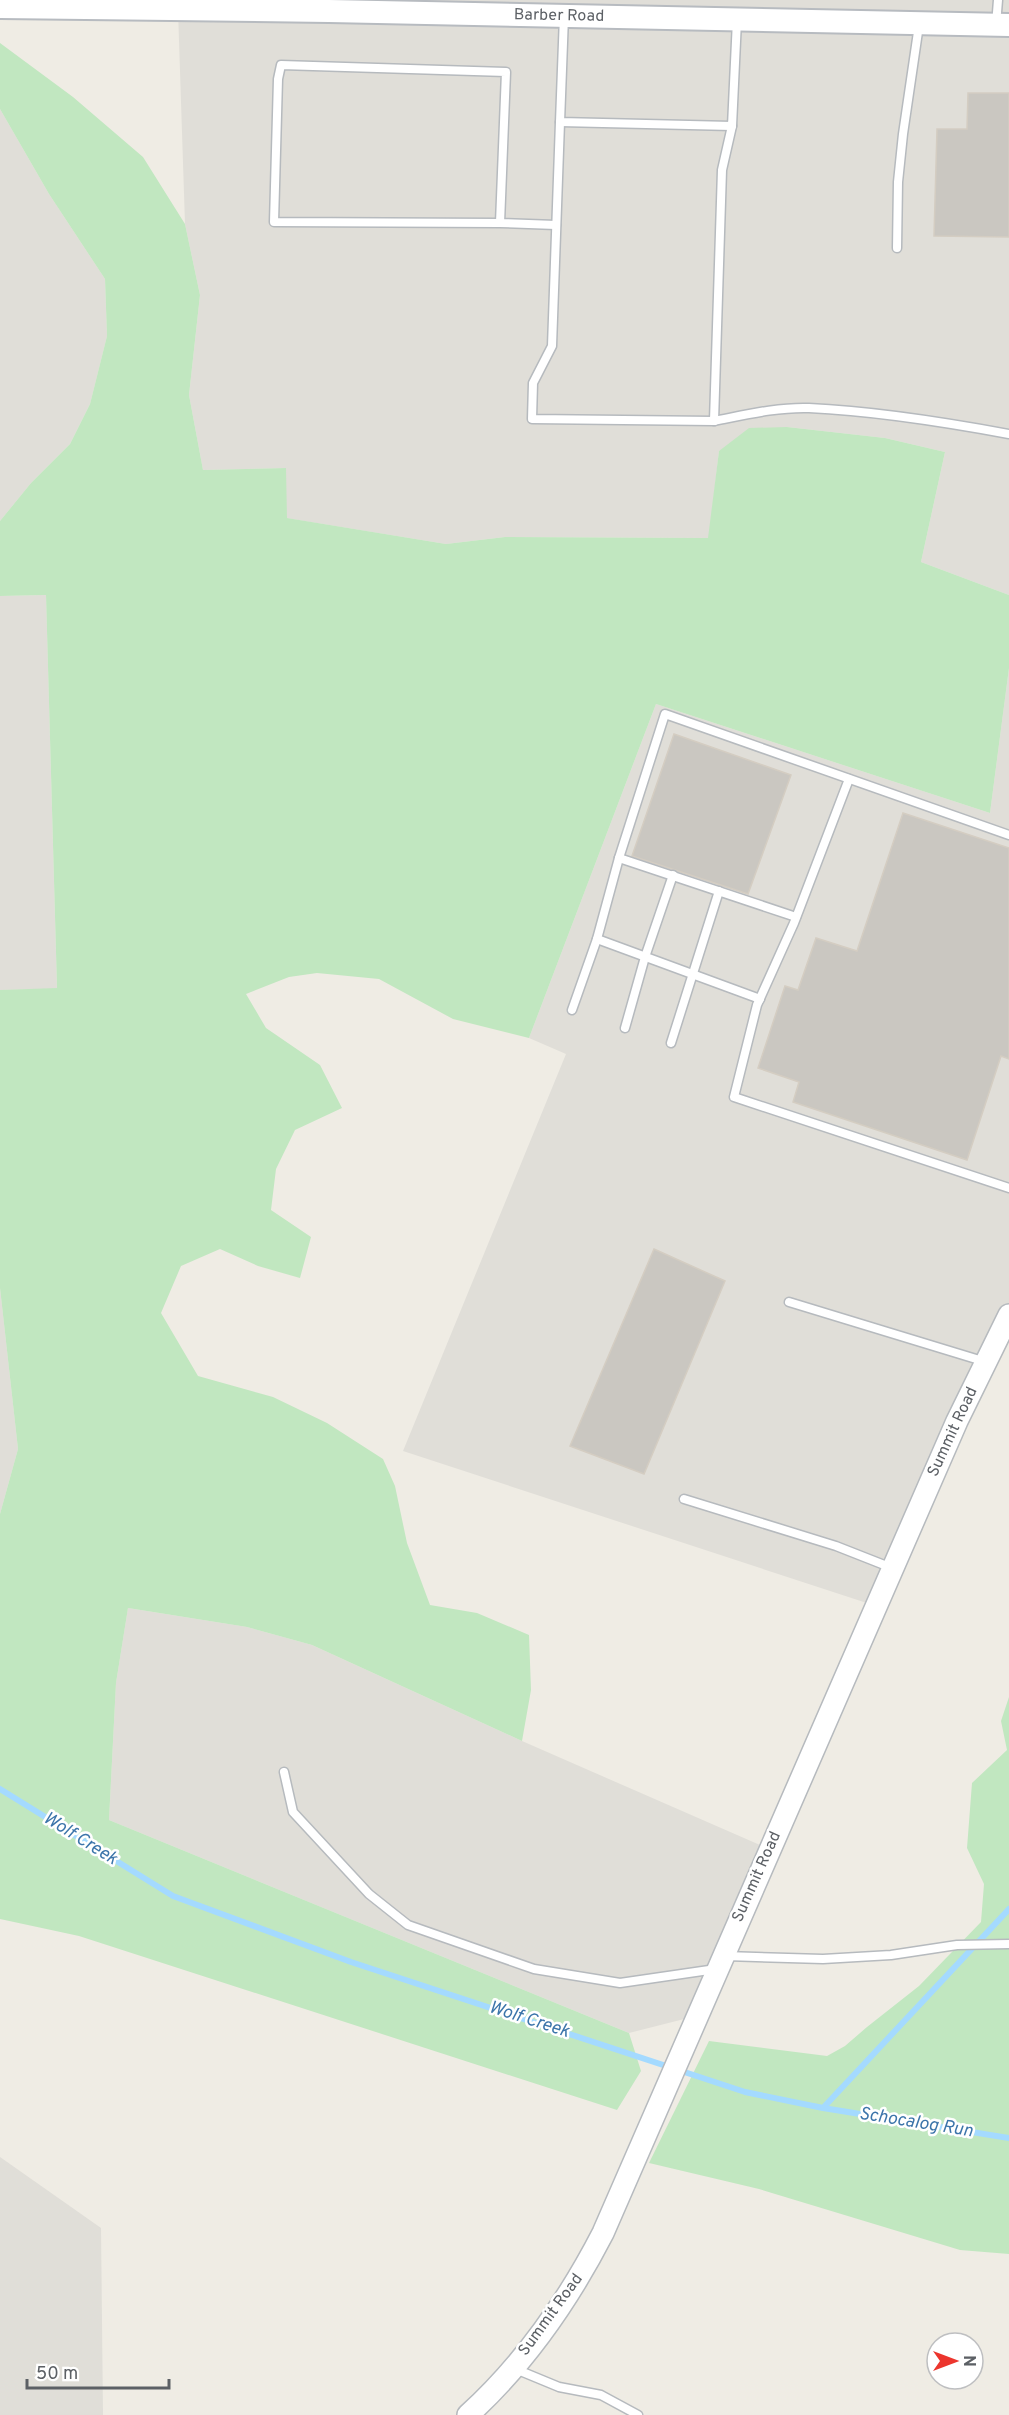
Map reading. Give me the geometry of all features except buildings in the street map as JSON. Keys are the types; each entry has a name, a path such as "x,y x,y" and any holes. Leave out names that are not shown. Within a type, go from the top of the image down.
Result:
{"main road":[{"name":"Barber Road","path":"0,7 1003,25"}],"street":[{"name":"Summit Road","path":"468,2415 513,2368 583,2271 603,2233 957,1421 1009,1315"}],"lane":[{"path":"998,0 1003,25"},
{"path":"564,16 552,346 533,383 532,419 714,421 765,411 808,408 943,422 1009,434"},
{"path":"714,421 722,170 732,126 737,19"},
{"path":"897,248 900,162 920,24"},
{"path":"500,223 506,72 281,65 278,79 274,222 556,225"},
{"path":"560,122 732,126"},
{"path":"572,1010 597,939 619,858 665,714 1009,835"},
{"path":"849,778 796,917 760,999 734,1097 1009,1188"},
{"path":"619,858 796,917"},
{"path":"625,1028 645,957 673,875"},
{"path":"671,1043 719,891"},
{"path":"597,939 760,999"},
{"path":"789,1302 986,1362"},
{"path":"684,1499 836,1546 893,1568"},
{"path":"284,1772 293,1812 369,1894 408,1925 534,1969 620,1983 719,1963 891,1955 960,1945 1009,1944"},
{"path":"513,2368 559,2387 601,2395 638,2415"}],"shaded area":[{"path":"371,0 1009,0 1009,595 921,562 945,452 885,438 787,427 719,451 709,538 505,537 446,544 286,518 286,468 203,470 189,395 200,295 185,224 178,10 371,11"},
{"path":"0,109 49,194 105,279 107,336 90,404 70,444 31,483 0,521"},
{"path":"46,595 57,989 0,990 0,596"},
{"path":"1009,668 1009,1315 876,1606 403,1451 566,1054 529,1038 656,704 990,813"},
{"path":"0,1288 18,1449 0,1514"},
{"path":"128,1608 247,1627 312,1645 522,1741 769,1849 696,2016 629,2033 109,1820 116,1683"},
{"path":"0,2157 101,2228 103,2415 0,2415"}],"green space":[{"path":"0,43 73,97 143,157 185,224 200,295 189,395 203,470 286,468 287,518 446,544 505,537 708,538 719,451 749,428 787,427 885,438 945,452 921,562 1009,595 1009,668 990,813 656,704 529,1038 453,1019 379,979 317,973 289,977 246,994 266,1028 320,1065 342,1108 295,1130 276,1169 271,1210 311,1237 300,1278 258,1266 220,1249 181,1266 161,1313 198,1376 273,1397 327,1423 383,1459 395,1486 407,1543 430,1605 477,1613 529,1635 531,1690 522,1741 312,1645 247,1627 128,1608 116,1683 109,1820 629,2033 641,2071 617,2110 79,1936 0,1919 0,1514 18,1449 0,1288 0,990 57,988 46,595 0,596 0,521 31,483 70,444 90,404 107,336 105,279 49,194 0,109"},
{"path":"1009,1697 1009,2254 960,2250 759,2189 649,2163 709,2041 827,2056 845,2046 919,1986 981,1922 984,1884 967,1848 972,1783 1007,1750 1001,1721"}],"waterway":[{"name":"Wolf Creek","path":"0,1789 173,1896 351,1962 745,2092 823,2108 1009,1909"},
{"name":"Schocalog Run","path":"823,2108 1009,2138"}]}
